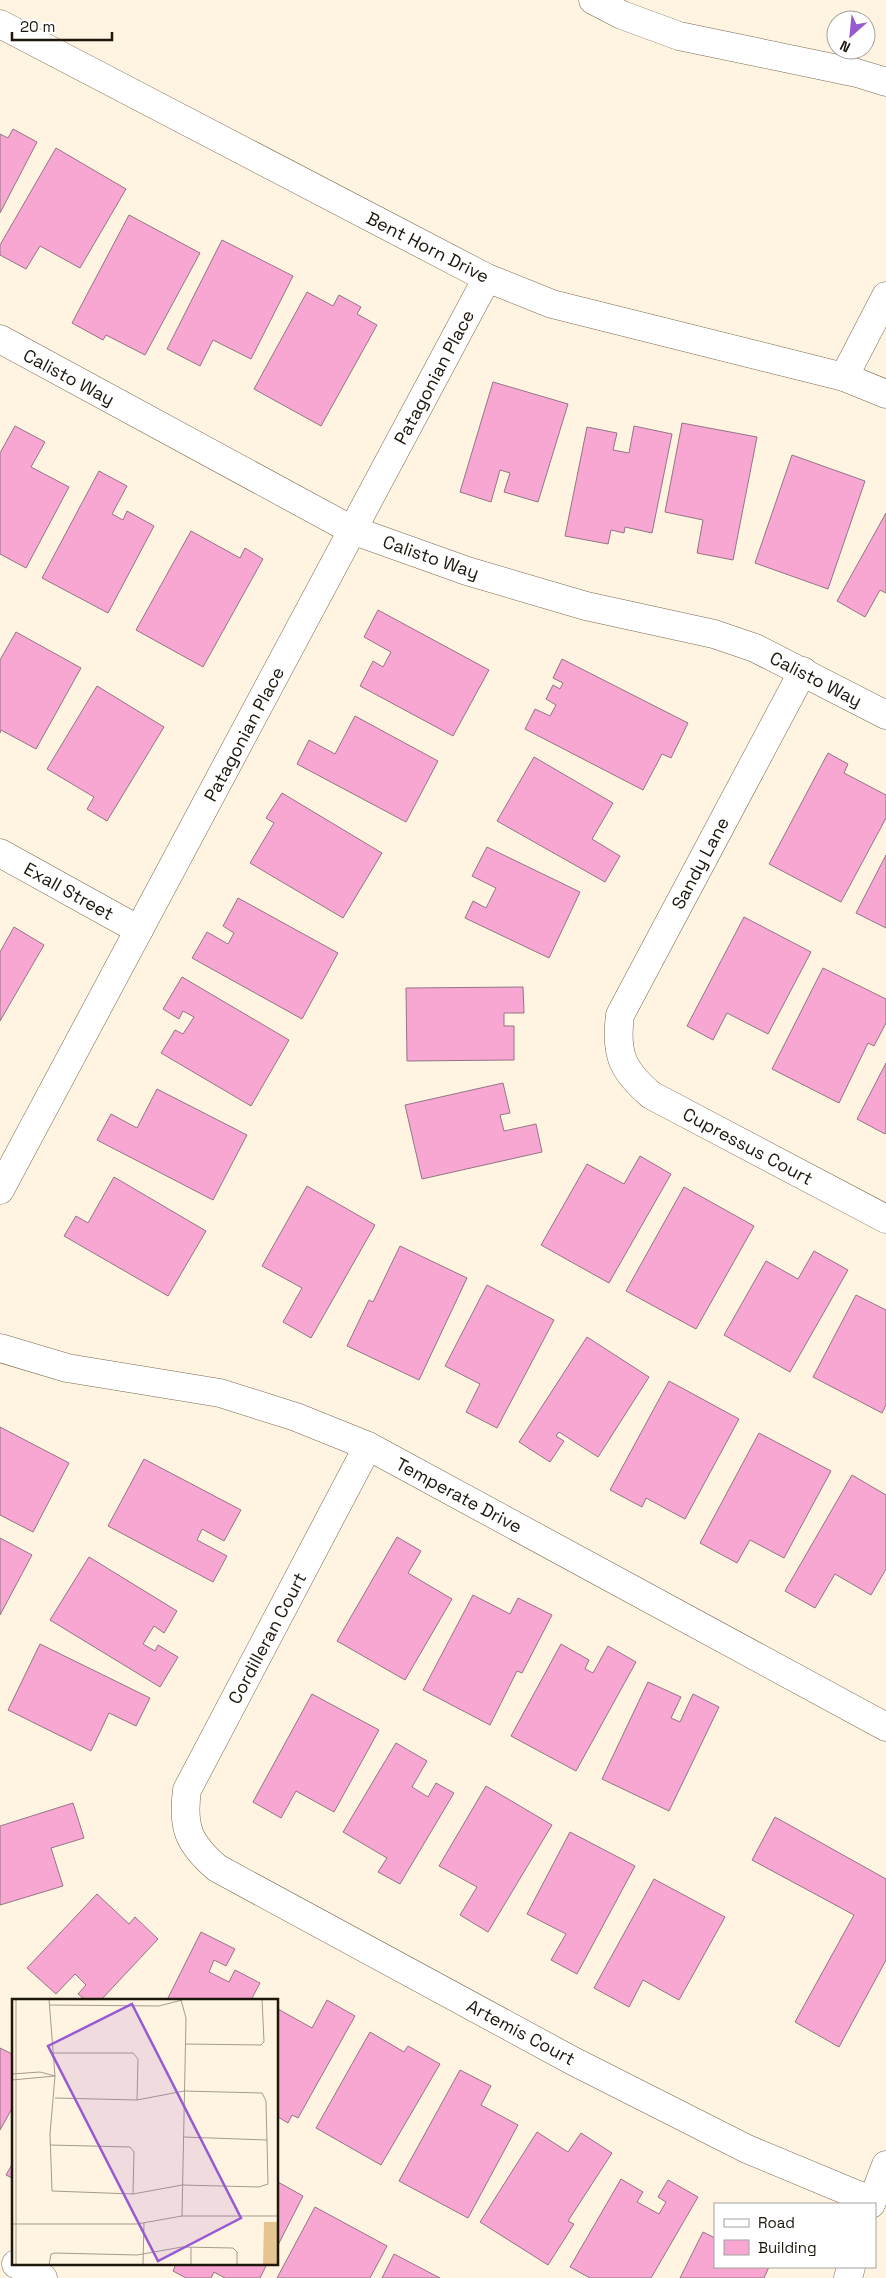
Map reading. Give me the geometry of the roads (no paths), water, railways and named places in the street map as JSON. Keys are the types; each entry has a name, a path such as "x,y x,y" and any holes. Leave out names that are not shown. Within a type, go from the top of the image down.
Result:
{"street":[{"path":"594,0 622,15 679,36 857,73 886,82"},
{"name":"Bent Horn Drive","path":"0,24 487,278 552,304 844,377 886,394"},
{"name":"Patagonian Place","path":"0,1190 487,278"},
{"path":"844,377 886,296"},
{"name":"Calisto Way","path":"0,339 352,530 467,571 568,600 714,634 755,648 886,714"},
{"name":"Sandy Lane","path":"622,1060 617,1038 620,1015 803,671"},
{"name":"Exall Street","path":"0,853 139,930"},
{"name":"Cupressus Court","path":"622,1060 633,1080 651,1095 886,1219"},
{"name":"Temperate Drive","path":"0,1348 66,1368 220,1393 296,1417 368,1446 886,1727"},
{"name":"Cordilleran Court","path":"188,1834 184,1812 187,1790 368,1446"},
{"name":"Artemis Court","path":"188,1834 200,1853 217,1868 573,2061 747,2149 871,2203"},
{"path":"871,2203 886,2165"},
{"path":"0,2256 12,2262"},
{"path":"19,2266 42,2278"}]}
